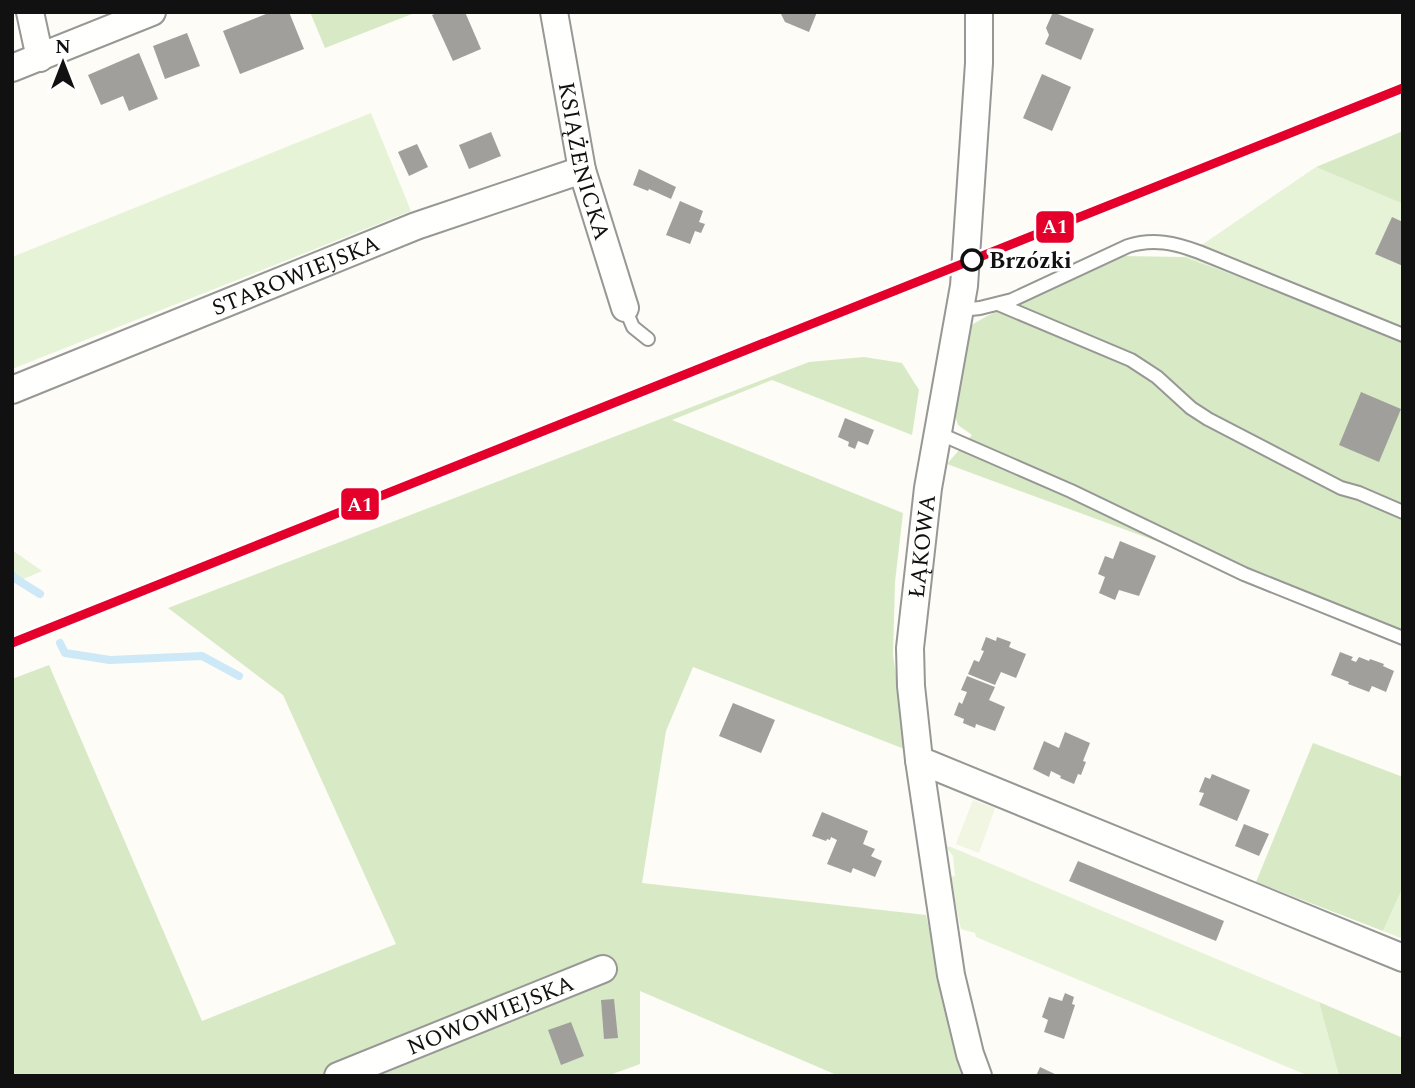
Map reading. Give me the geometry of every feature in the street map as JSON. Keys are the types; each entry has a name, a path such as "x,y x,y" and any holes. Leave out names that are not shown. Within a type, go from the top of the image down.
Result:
{"street":[{"path":"30,12 40,58"},
{"path":"12,68 152,12"},
{"name":"KSIĄŻENICKA","path":"554,12 582,170 625,308"},
{"name":"ŁĄKOWA","path":"978,1076 951,975 919,760 911,686 911,648 928,488 961,310 967,256 978,88 979,12"},
{"name":"STAROWIEJSKA","path":"12,390 416,226 582,170"},
{"path":"919,760 1403,958"},
{"name":"NOWOWIEJSKA","path":"338,1076 603,969"}],"lane":[{"path":"961,310 1012,300 1128,246 1144,242 1162,242 1199,252 1403,335"},
{"path":"998,304 1131,360 1157,377 1191,408 1234,433 1341,488 1403,512"},
{"path":"625,308 633,327 648,340"},
{"path":"939,433 1071,491 1244,574 1403,638"}],"green space":[{"path":"310,12 417,12 325,48"},
{"path":"371,113 411,211 12,369 12,257"},
{"path":"1403,131 1403,204 1316,167"},
{"path":"1316,167 1403,204 1403,336 1184,257"},
{"path":"1121,256 1184,257 1403,336 1403,636 947,464 972,435 958,425 952,406 968,327"},
{"path":"864,357 902,363 919,390 912,435 772,380 672,420 903,513 895,582 893,655 907,750 693,667 666,731 642,883 926,915 962,1076 839,1076 640,991 640,1064 607,1076 12,1076 12,679 49,665 202,1021 396,944 283,695 168,608 809,362"},
{"path":"12,550 42,571 12,584"},
{"path":"1313,743 1403,777 1403,887 1383,931 1256,882"},
{"path":"973,800 995,808 979,853 956,844"},
{"path":"945,846 1319,1002 1339,1076 1309,1076 961,929 950,877 955,876 953,856"},
{"path":"1403,887 1403,939 1383,931"},
{"path":"1319,1002 1403,1038 1403,1076 1339,1076"}],"building":[{"path":"271,12 289,12 304,49 240,74 223,31"},
{"path":"439,12 465,12 481,49 453,61 432,15"},
{"path":"780,12 817,12 809,32 785,22"},
{"path":"1053,12 1094,29 1081,60 1045,44 1049,35 1046,28"},
{"path":"187,33 200,66 165,79 153,46"},
{"path":"139,53 158,99 129,111 123,96 101,105 88,75"},
{"path":"1042,74 1071,87 1052,131 1023,118"},
{"path":"491,132 501,156 469,169 459,145"},
{"path":"417,144 428,167 409,176 398,152"},
{"path":"639,169 676,187 671,199 633,185"},
{"path":"680,201 703,211 699,222 705,224 701,233 695,231 690,244 666,235"},
{"path":"1392,217 1403,222 1403,266 1375,254"},
{"path":"1361,392 1401,409 1379,462 1339,445"},
{"path":"845,418 874,430 868,445 858,441 855,449 848,446 849,442 838,437"},
{"path":"1120,541 1156,556 1139,596 1119,590 1115,600 1099,593 1105,577 1098,574 1105,556 1113,559"},
{"path":"986,637 996,641 997,637 1011,642 1009,647 1026,654 1016,678 1001,672 995,685 968,674 974,660 979,662"},
{"path":"1340,652 1353,657 1351,660 1356,662 1359,657 1369,661 1370,659 1394,671 1386,692 1372,686 1369,692 1331,675"},
{"path":"967,676 995,687 989,700 1005,707 995,731 976,724 975,728 954,715 967,692 961,690"},
{"path":"733,703 775,720 761,753 719,736"},
{"path":"1065,732 1090,743 1081,775 1078,774 1074,784 1051,771 1049,777 1033,769 1044,741 1059,748"},
{"path":"1212,774 1250,790 1237,821 1199,805 1204,793 1199,792 1205,777 1210,779"},
{"path":"822,812 868,831 863,844 875,849 871,856 882,861 875,877 853,868 851,873 827,864 837,840 831,837 826,841 812,836"},
{"path":"1244,824 1269,834 1259,856 1235,846"},
{"path":"1078,861 1224,921 1216,941 1069,881"},
{"path":"1065,993 1074,997 1072,1004 1075,1005 1064,1039 1044,1032 1048,1020 1042,1017 1049,997 1062,1001"},
{"path":"614,999 618,1038 604,1039 601,1000"},
{"path":"571,1022 584,1056 561,1065 548,1030"},
{"path":"1040,1067 1059,1076 1036,1076"}],"waterway":[{"path":"12,575 40,594"},
{"path":"60,643 65,653 110,660 202,656 239,676"}],"transit line":[{"name":"A1","path":"12,643 1403,88"}],"place":[{"name":"Brzózki","path":"972,260"}]}
